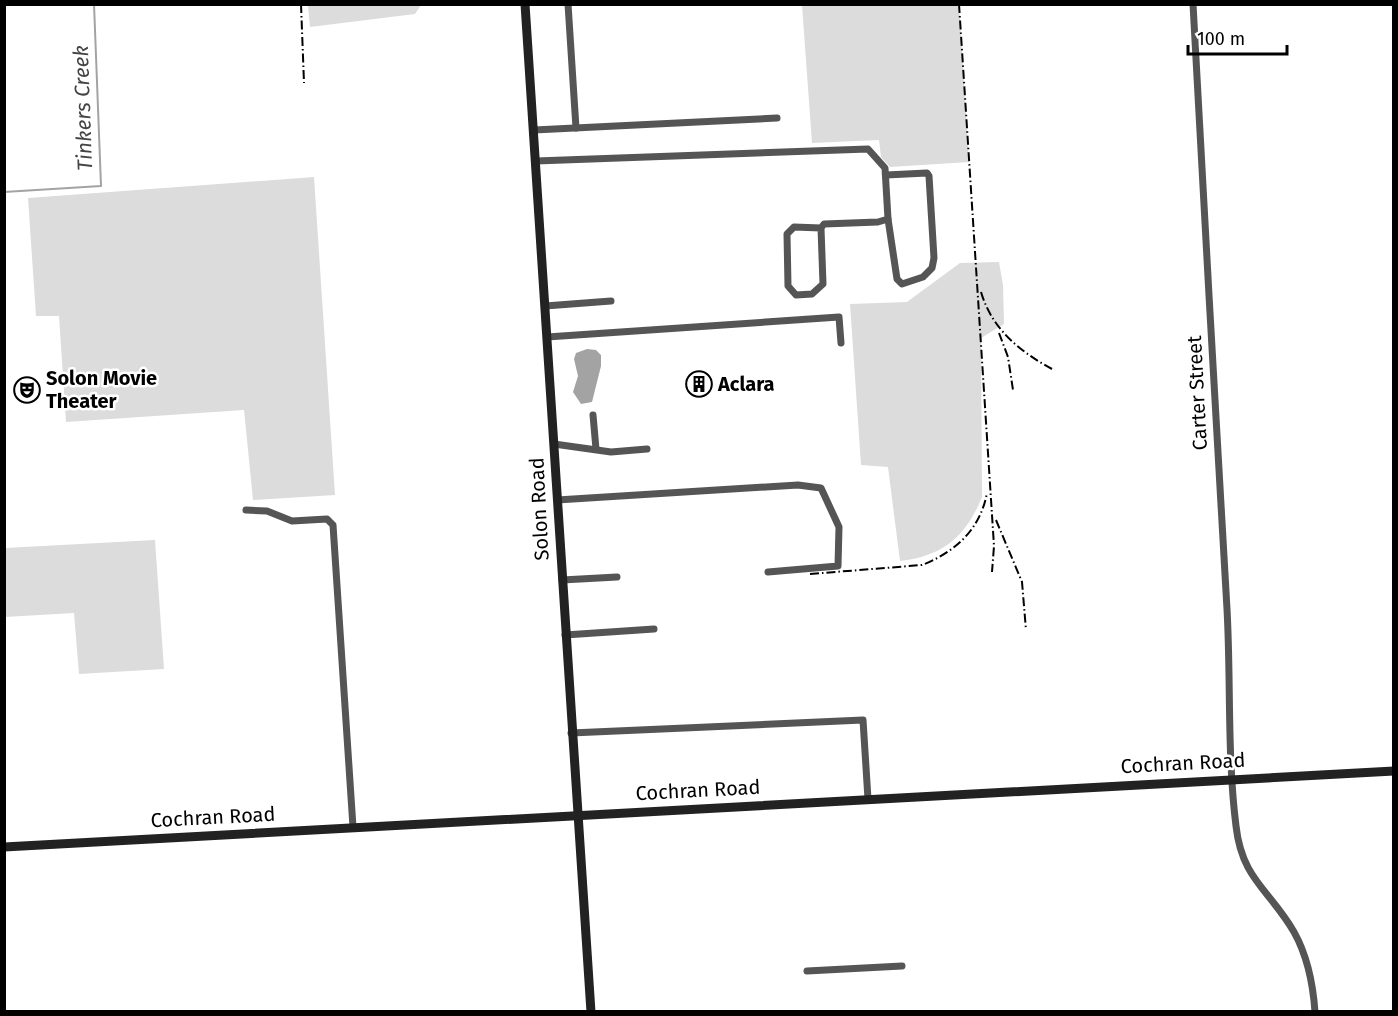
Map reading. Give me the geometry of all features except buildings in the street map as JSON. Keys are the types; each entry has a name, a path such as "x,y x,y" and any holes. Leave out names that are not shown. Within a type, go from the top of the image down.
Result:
{"street":[{"name":"Solon Road","path":"525,4 576,815 591,1011"},
{"path":"568,4 576,128"},
{"name":"Carter Street","path":"1193,4 1228,637 1235,824 1244,863 1260,889 1286,920 1301,947 1312,980 1315,1011"},
{"path":"534,130 777,118"},
{"path":"536,160 868,148 885,168 888,219 897,279 902,284 912,282 932,268 934,258 929,176 927,173 886,175"},
{"path":"821,228 823,284 812,294 796,295 788,286 787,234 794,227 821,228 824,225 878,222 888,219"},
{"path":"545,306 610,301"},
{"path":"547,337 839,317 841,343"},
{"path":"593,415 596,449"},
{"path":"554,444 610,452 647,448"},
{"path":"556,500 798,485 821,488 839,527 838,566 768,572"},
{"path":"246,510 267,511 292,521 327,519 333,525 353,827"},
{"path":"562,580 617,577"},
{"path":"565,635 654,629"},
{"path":"571,733 863,720 868,799"},
{"name":"Cochran Road","path":"4,846 1394,771"},
{"path":"807,971 902,966"}],"shaded area":[{"path":"308,4 421,5 415,14 310,27"},
{"path":"802,5 959,5 969,162 890,167 881,157 879,140 812,143"},
{"path":"314,177 335,495 253,500 244,410 66,422 59,316 36,316 28,198"},
{"path":"999,262 1003,285 1004,324 981,338 982,497 969,523 951,542 929,554 900,561 888,467 861,465 850,304 907,302 960,263"},
{"path":"587,349 596,350 601,355 601,366 592,402 581,404 573,392 578,376 574,359 576,353"},
{"path":"155,540 164,669 79,674 74,613 5,617 5,548"}],"waterway":[{"name":"Tinkers Creek","path":"4,192 101,186 94,4"}],"railway":[{"path":"301,4 304,83"},
{"path":"959,4 994,546 992,572"},
{"path":"981,292 992,317 1008,338 1029,355 1052,369"},
{"path":"999,333 1008,357 1013,390"},
{"path":"810,574 922,565 934,560 955,546 972,529 979,518 987,493"},
{"path":"996,520 1022,582 1026,630"}],"place":[{"name":"Aclara","path":"699,384"},
{"name":"Solon Movie Theater","path":"27,390"}]}
